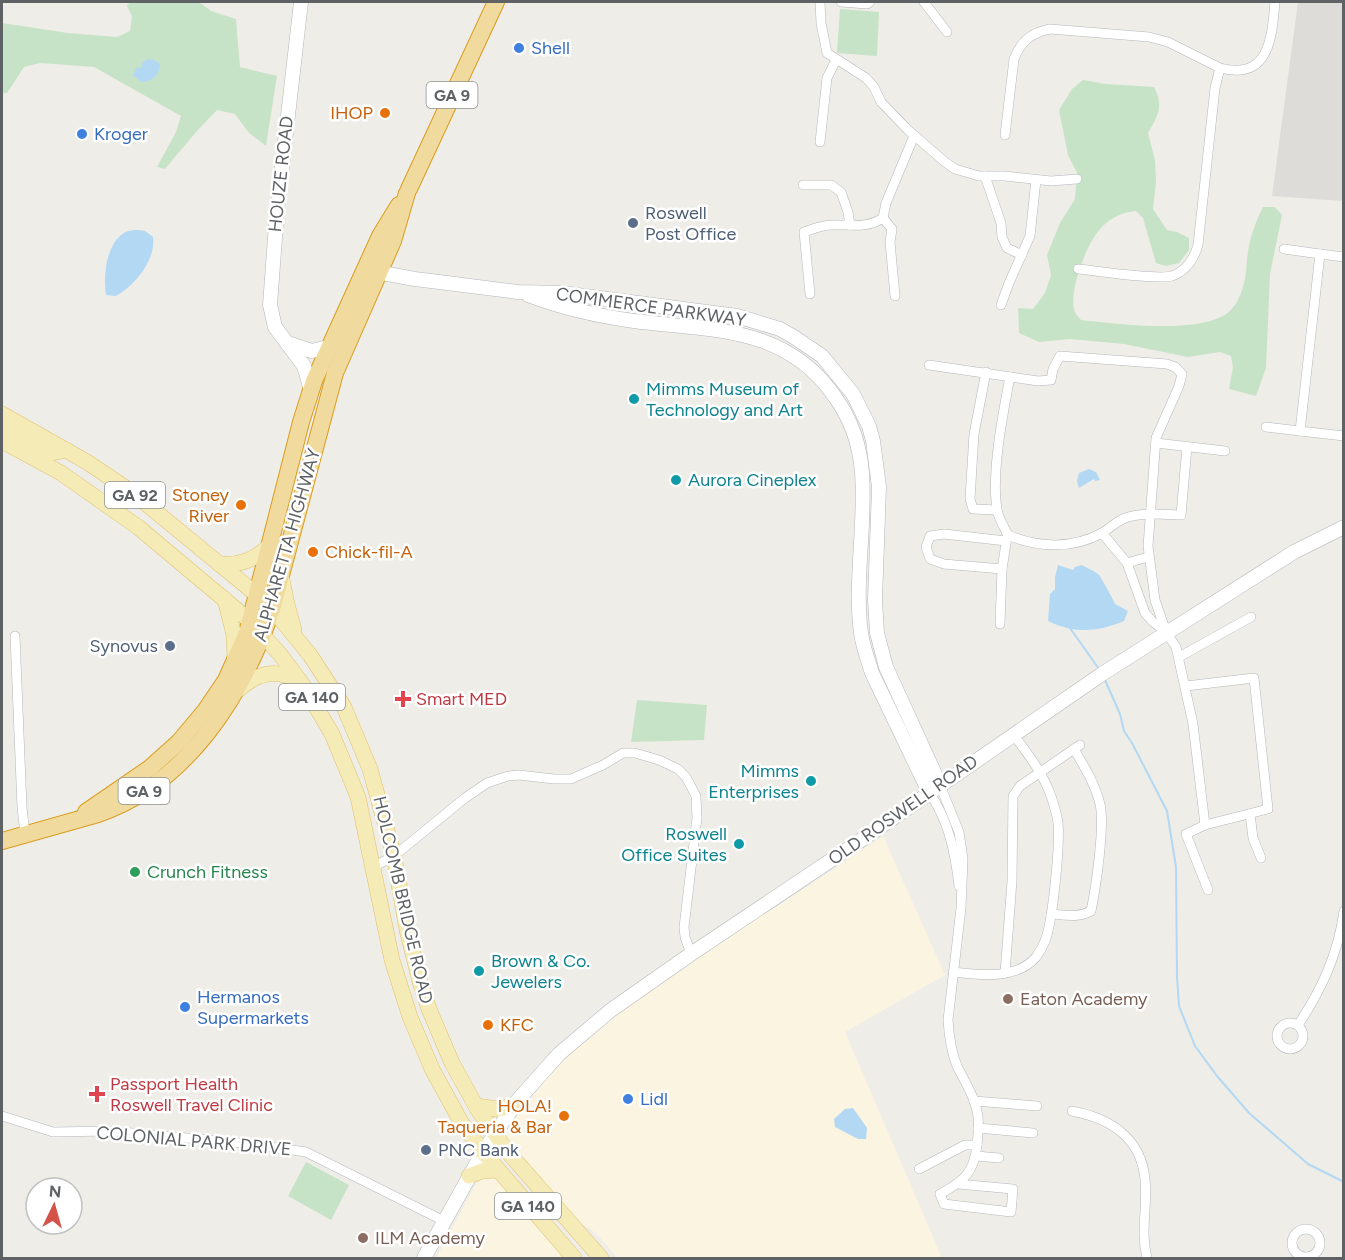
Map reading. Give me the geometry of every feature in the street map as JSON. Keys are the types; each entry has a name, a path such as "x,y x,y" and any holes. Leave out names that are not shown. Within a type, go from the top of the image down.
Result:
{"highway":[{"name":"ALPHARETTA HIGHWAY","path":"2,841 113,809 127,802 159,780 190,752 222,714 238,690 272,609 335,373 386,224 408,191 496,2"},
{"name":"ALPHARETTA HIGHWAY","path":"70,822 165,756 193,727 216,696 235,663 250,621 310,390 328,347 371,271"},
{"path":"127,802 130,789 137,777"}],"main road":[{"name":"GA 92","path":"2,414 68,450 133,493 256,594"},
{"path":"2,430 49,453 68,450"},
{"name":"GA 92","path":"2,441 61,473 105,502 250,621"},
{"path":"219,564 234,565 246,561 258,556 269,546"},
{"name":"GA 140","path":"281,574 286,604 297,639"},
{"name":"HOLCOMB BRIDGE ROAD","path":"256,594 297,639 333,688 353,726 378,790 422,990 452,1063 476,1106 507,1151 602,1258"},
{"path":"225,599 234,634 235,663"},
{"name":"HOLCOMB BRIDGE ROAD","path":"250,621 303,685 328,726 350,776 363,817 392,960 410,1017 432,1069 447,1097 483,1152 574,1258"},
{"path":"238,690 255,677 273,673 286,675 303,685"},
{"path":"476,1106 497,1109 513,1106"},
{"path":"469,1176 482,1171 497,1170"}],"street":[{"name":"HOUZE ROAD","path":"301,2 269,295 273,322 304,366 310,390"},
{"path":"820,2 821,23 828,53 866,78 874,87 881,102 914,136 955,169 985,176 1036,180 1077,179"},
{"path":"841,2 867,4 870,2"},
{"path":"924,2 947,32"},
{"path":"1005,135 1014,59 1023,43 1038,32 1050,29 1149,37 1168,42 1220,68 1243,69 1262,58 1270,45 1275,2"},
{"path":"820,142 827,78 837,60"},
{"path":"1078,269 1164,277 1181,272 1192,261 1198,245 1215,88 1220,68"},
{"path":"883,218 886,203 914,136"},
{"path":"985,176 1007,248 1022,255"},
{"path":"1001,304 1022,255 1032,224 1036,180"},
{"path":"803,185 831,185 841,192 850,225"},
{"path":"810,294 804,232 820,226 872,224 883,218"},
{"path":"883,218 892,229 890,242 895,296"},
{"path":"1284,249 1344,257"},
{"path":"1300,431 1320,254"},
{"name":"COMMERCE PARKWAY","path":"371,271 518,292 576,310 634,321 747,335 786,351 811,368 826,385 847,418 860,459 863,487 859,616 865,654 872,672 934,789"},
{"path":"287,343 312,351 328,347"},
{"path":"929,365 1051,381 1053,369 1060,356 1167,364 1182,374 1156,442 1148,557 1155,600 1166,632 1176,647 1186,686 1205,825"},
{"path":"986,372 974,434 970,499 973,509 997,510"},
{"path":"1000,624 1002,569 1007,538 997,510 996,479 1010,377"},
{"path":"1266,427 1344,436"},
{"path":"1156,442 1225,451"},
{"path":"1002,569 944,564 930,559 926,547 930,536 944,534 1007,538 1063,546 1078,543 1102,533 1125,518 1150,513 1180,514 1187,447"},
{"name":"OLD ROSWELL ROAD","path":"424,1258 494,1133 513,1106 543,1070 592,1025 691,954 1166,632 1294,552 1344,527"},
{"path":"1102,533 1127,563 1145,613 1166,632"},
{"path":"1127,563 1148,557"},
{"path":"1179,657 1251,617"},
{"path":"15,636 25,835"},
{"path":"1186,686 1254,678 1269,809 1205,825 1186,834 1209,890"},
{"path":"953,972 983,974 1020,968 1035,958 1045,941 1051,914 1059,839 1058,821 1050,794 1040,772 1013,734"},
{"path":"1005,972 1012,882 1013,796 1020,786 1077,747 1101,806 1102,822 1094,897 1091,911 1084,915 1051,914"},
{"path":"373,867 394,856 476,790 497,779 519,775 571,779 628,752 659,760 678,769 686,777 696,796 697,818 684,927 691,954"},
{"path":"934,789 950,834 961,908 948,1020 949,1037 957,1065 974,1101 978,1118 976,1156 972,1168 958,1184 940,1194 945,1204 1011,1212 1013,1189 958,1184"},
{"path":"1250,814 1253,838 1261,858"},
{"path":"1298,1025 1330,968 1344,911"},
{"path":"974,1101 1037,1106"},
{"path":"1072,1111 1093,1115 1111,1123 1126,1136 1137,1152 1143,1166 1145,1180 1142,1228 1146,1258"},
{"name":"COLONIAL PARK DRIVE","path":"2,1116 52,1132 111,1131 241,1143 306,1152 444,1221"},
{"path":"978,1128 1033,1133"},
{"path":"919,1169 966,1145 977,1145"},
{"path":"976,1156 999,1158"}],"shaded area":[{"path":"1298,2 1343,2 1343,201 1272,196"},
{"path":"883,836 945,975 845,1032 942,1258 617,1258 597,1234 578,1221 506,1137 508,1128 544,1080 592,1031 761,913 775,908"},
{"path":"483,1176 494,1177 565,1258 436,1258 476,1184"}],"green space":[{"path":"130,2 199,2 211,11 236,19 240,67 277,76 266,146 249,133 235,114 217,110 165,169 157,167 176,132 181,116 94,67 40,63 24,67 7,93 2,93 2,23 68,33 117,37 130,31 132,16 127,6"},
{"path":"840,9 879,12 877,56 837,53"},
{"path":"1083,80 1154,87 1159,105 1155,121 1148,133 1155,160 1156,182 1153,209 1167,230 1189,238 1189,250 1179,263 1166,266 1156,263 1143,218 1136,211 1114,218 1097,233 1085,254 1076,280 1073,303 1075,313 1081,320 1156,326 1196,324 1226,314 1235,305 1242,291 1251,239 1263,207 1275,207 1282,215 1270,274 1266,368 1256,396 1229,389 1233,367 1231,356 1220,352 1188,357 1124,344 1070,339 1039,342 1019,333 1018,308 1033,309 1045,293 1051,275 1047,255 1060,223 1075,199 1077,173 1068,155 1059,110 1072,89"},
{"path":"637,700 707,705 704,740 631,742"},
{"path":"306,1162 349,1185 331,1220 288,1196"}],"water":[{"path":"148,59 160,64 160,68 154,77 141,82 133,75 137,67 141,68 142,63"},
{"path":"145,231 153,237 148,263 137,279 123,291 116,296 106,295 107,261 113,245 124,233"},
{"path":"1089,469 1096,472 1100,480 1095,481 1094,479 1079,488 1077,481 1079,473"},
{"path":"1058,565 1073,570 1082,565 1099,575 1115,604 1128,611 1124,621 1095,629 1077,630 1048,621 1050,594 1055,589"},
{"path":"853,1108 867,1128 866,1139 858,1139 835,1127 834,1119 845,1109"}],"waterway":[{"path":"1070,628 1099,669"},
{"path":"1105,680 1120,714 1124,731 1167,811 1176,867 1179,1006 1195,1046 1249,1113 1308,1164 1344,1182"}],"place":[{"name":"Shell","path":"519,48"},
{"name":"IHOP","path":"385,113"},
{"name":"Kroger","path":"82,134"},
{"name":"Roswell Post Office","path":"633,223"},
{"name":"Mimms Museum of Technology and Art","path":"634,399"},
{"name":"Aurora Cineplex","path":"676,480"},
{"name":"Stoney River","path":"241,505"},
{"name":"Chick-fil-A","path":"313,552"},
{"name":"Synovus","path":"170,646"},
{"name":"Smart MED","path":"403,699"},
{"name":"Mimms Enterprises","path":"811,781"},
{"name":"Roswell Office Suites","path":"739,844"},
{"name":"Crunch Fitness","path":"135,872"},
{"name":"Brown & Co. Jewelers","path":"479,971"},
{"name":"Eaton Academy","path":"1008,999"},
{"name":"Hermanos Supermarkets","path":"185,1007"},
{"name":"KFC","path":"488,1025"},
{"name":"Passport Health Roswell Travel Clinic","path":"97,1094"},
{"name":"Lidl","path":"628,1099"},
{"name":"HOLA! Taqueria & Bar","path":"564,1116"},
{"name":"PNC Bank","path":"426,1150"},
{"name":"ILM Academy","path":"363,1238"}]}
